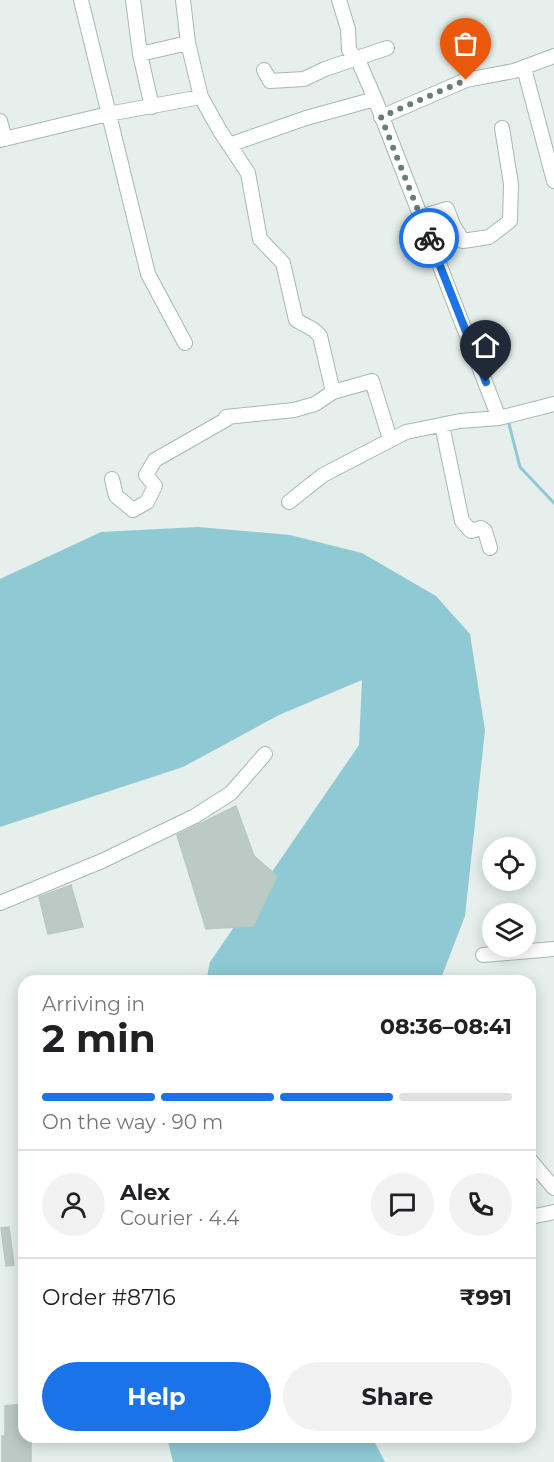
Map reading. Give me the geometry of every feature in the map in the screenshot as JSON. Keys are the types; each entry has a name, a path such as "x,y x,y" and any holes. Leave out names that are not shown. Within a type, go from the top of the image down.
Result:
{"street":[{"path":"81,0 148,274 185,343"},
{"path":"133,0 140,54 152,107"},
{"path":"183,0 188,43 201,98 248,173 260,239 283,262 296,320 320,336 333,392"},
{"path":"339,0 348,29 349,50 356,59 375,99 499,418"},
{"path":"140,54 188,43"},
{"path":"264,70 270,81 304,80 387,48"},
{"path":"381,117 466,80 524,68 554,56"},
{"path":"524,68 554,181"},
{"path":"0,121 3,140 108,114 201,98"},
{"path":"229,145 306,118 375,99"},
{"path":"421,217 447,209 463,241 489,237 510,221 511,184 502,128"},
{"path":"112,479 116,496 133,510 147,502 155,486 146,475 155,460 227,418 294,410 315,404 333,392 372,381 390,439"},
{"path":"289,502 323,475 406,432 499,418 554,404"},
{"path":"442,425 462,521 471,531 481,528 485,531 490,548"},
{"path":"0,903 102,861 195,816 231,793 265,754"},
{"path":"536,951 554,950"},
{"path":"536,1167 554,1188"},
{"path":"536,1216 554,1212"}],"water":[{"path":"198,527 290,535 362,553 436,596 470,634 485,730 465,916 442,975 207,975 210,962 359,745 362,680 279,715 183,767 0,827 0,579 101,532"},
{"path":"168,1443 375,1443 385,1462 173,1462"}],"building":[{"path":"236,806 254,856 277,876 253,926 206,929 177,835"},
{"path":"71,885 83,927 48,934 39,897"},
{"path":"9,1227 14,1265 6,1266 1,1228"},
{"path":"18,1404 18,1443 31,1443 31,1461 2,1462 5,1406"}],"waterway":[{"path":"508,420 520,467 554,503"}],"way so far":[{"path":"429,238 381,117 466,80"}],"route":[{"path":"429,238 486,382"}]}
